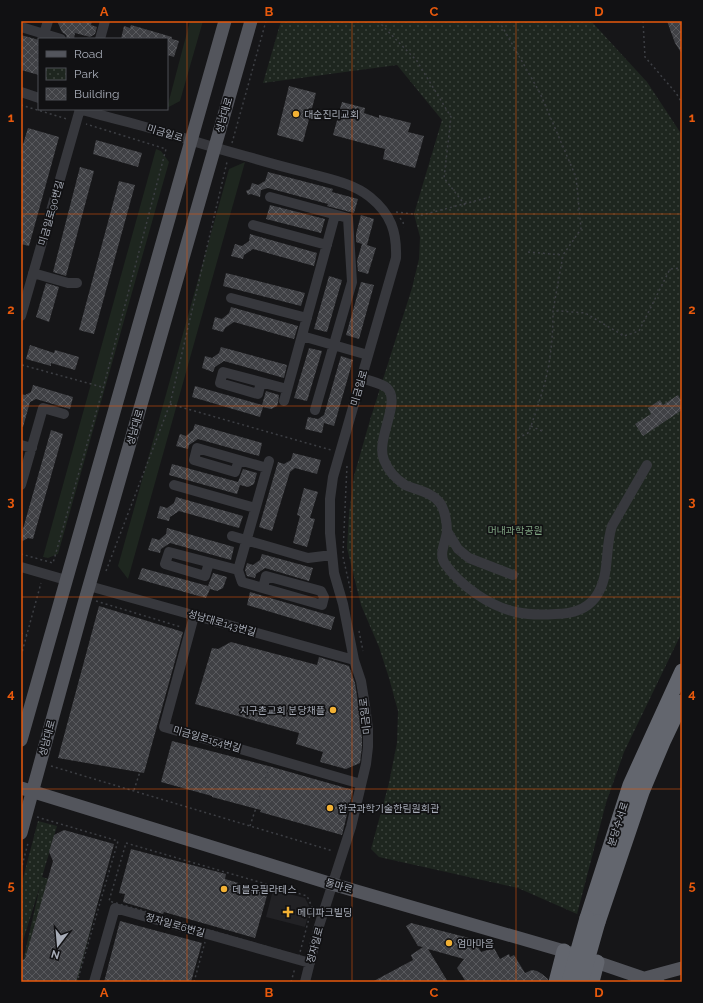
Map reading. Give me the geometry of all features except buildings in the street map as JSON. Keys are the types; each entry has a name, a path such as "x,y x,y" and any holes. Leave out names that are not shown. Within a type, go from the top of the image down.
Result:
{"highway":[{"name":"분당수서로","path":"581,982 593,920 630,785 682,671"},
{"name":"분당수서로","path":"569,982 642,792 682,702"},
{"path":"663,742 682,718"},
{"path":"556,982 564,951"},
{"path":"592,982 597,962"}],"main road":[{"path":"21,740 225,21"},
{"name":"성남대로","path":"21,833 26,789 94,587 214,148 251,21"},
{"name":"돌마로","path":"26,789 332,884 564,951 647,980 658,982"},
{"path":"647,980 682,968"}],"street":[{"path":"44,34 48,21"},
{"path":"100,38 105,21"},
{"path":"21,27 58,38"},
{"path":"21,92 38,98"},
{"name":"미금일로90번길","path":"21,316 28,278 80,110"},
{"name":"미금일로","path":"84,110 164,132 214,148 329,178 354,187 369,196 387,214 393,228 396,243 396,258 333,477 330,533 334,572 343,604 354,660 361,681 368,729 368,752 351,827 332,884"},
{"path":"270,197 348,218 352,282 315,410"},
{"path":"284,401 335,215"},
{"path":"253,225 327,245"},
{"path":"28,278 77,283"},
{"path":"231,298 307,318"},
{"path":"302,336 368,355"},
{"path":"362,378 386,387 390,392 392,402 381,447 383,459 386,465 397,479 406,485 430,494 439,502 444,511 447,531 442,551 444,562 471,591 492,603 515,612 538,615 565,614 583,609 595,598 603,583 607,569 608,536 612,526 647,466"},
{"path":"261,382 287,389"},
{"path":"21,485 43,408 64,414"},
{"path":"21,445 32,448"},
{"path":"239,460 268,464 238,570 242,582 322,605 324,597 321,591 266,576 263,588"},
{"path":"174,485 255,508"},
{"path":"447,531 458,549 469,558 513,575"},
{"path":"232,536 308,558 332,555"},
{"path":"209,563 238,570"},
{"path":"21,567 66,580"},
{"name":"성남대로143번길","path":"94,587 354,660"},
{"name":"미금일로154번길","path":"194,616 164,727 361,784"},
{"name":"정자일로","path":"305,982 332,884"},
{"name":"정자일로6번길","path":"94,982 115,908 310,963"}],"path":[{"path":"186,628 94,601 94,587 170,404 230,152 266,21"},
{"path":"378,21 417,62 451,117 444,178 465,205"},
{"path":"499,21 540,93 576,177 581,229 563,255 553,311 550,356 545,381 528,433 518,438"},
{"path":"643,21 644,57 676,93 682,103"},
{"path":"21,105 67,119"},
{"path":"21,554 53,563 104,386 166,149 82,123"},
{"path":"394,212 422,215 465,205 490,197"},
{"path":"528,252 563,255"},
{"path":"553,311 585,313 624,336 639,331 670,269 682,268"},
{"path":"22,365 102,387"},
{"path":"170,404 335,451"},
{"path":"531,426 544,432"},
{"path":"21,656 42,584 35,582"},
{"path":"21,633 27,635"},
{"path":"134,791 154,729"},
{"path":"250,826 271,762"},
{"path":"63,770 338,853"},
{"path":"47,820 118,841 77,982"},
{"path":"126,843 307,896 312,907 299,956 109,901 126,843"},
{"path":"194,982 205,941"},
{"path":"291,982 295,966"}],"shaded area":[{"name":"메디파크빌딩","path":"273,890 305,898 310,908 305,927 266,917"}],"green space":[{"path":"190,21 203,21 180,101 168,107"},
{"name":"머내과학공원","path":"281,21 591,21 647,82 682,135 682,632 624,752 606,803 577,914 518,888 379,857 371,849 389,783 397,743 398,711 379,647 361,605 347,548 349,514 354,476 370,420 412,288 419,259 420,237 414,214 442,120 397,65 263,83"},
{"path":"156,149 161,151 169,162 58,554 48,558 43,557"},
{"path":"245,162 128,579 118,566 229,169"},
{"path":"38,821 57,826 42,877 100,894 77,982 34,982 21,970 40,886 21,947 21,886"}],"place":[{"name":"대순진리교회","path":"296,114"},
{"name":"지구촌교회 분당채플","path":"333,710"},
{"name":"한국과학기술한림원회관","path":"330,808"},
{"name":"데블유필라테스","path":"224,889"},
{"name":"메디파크빌딩","path":"288,912"},
{"name":"엄마마음","path":"449,943"}]}
